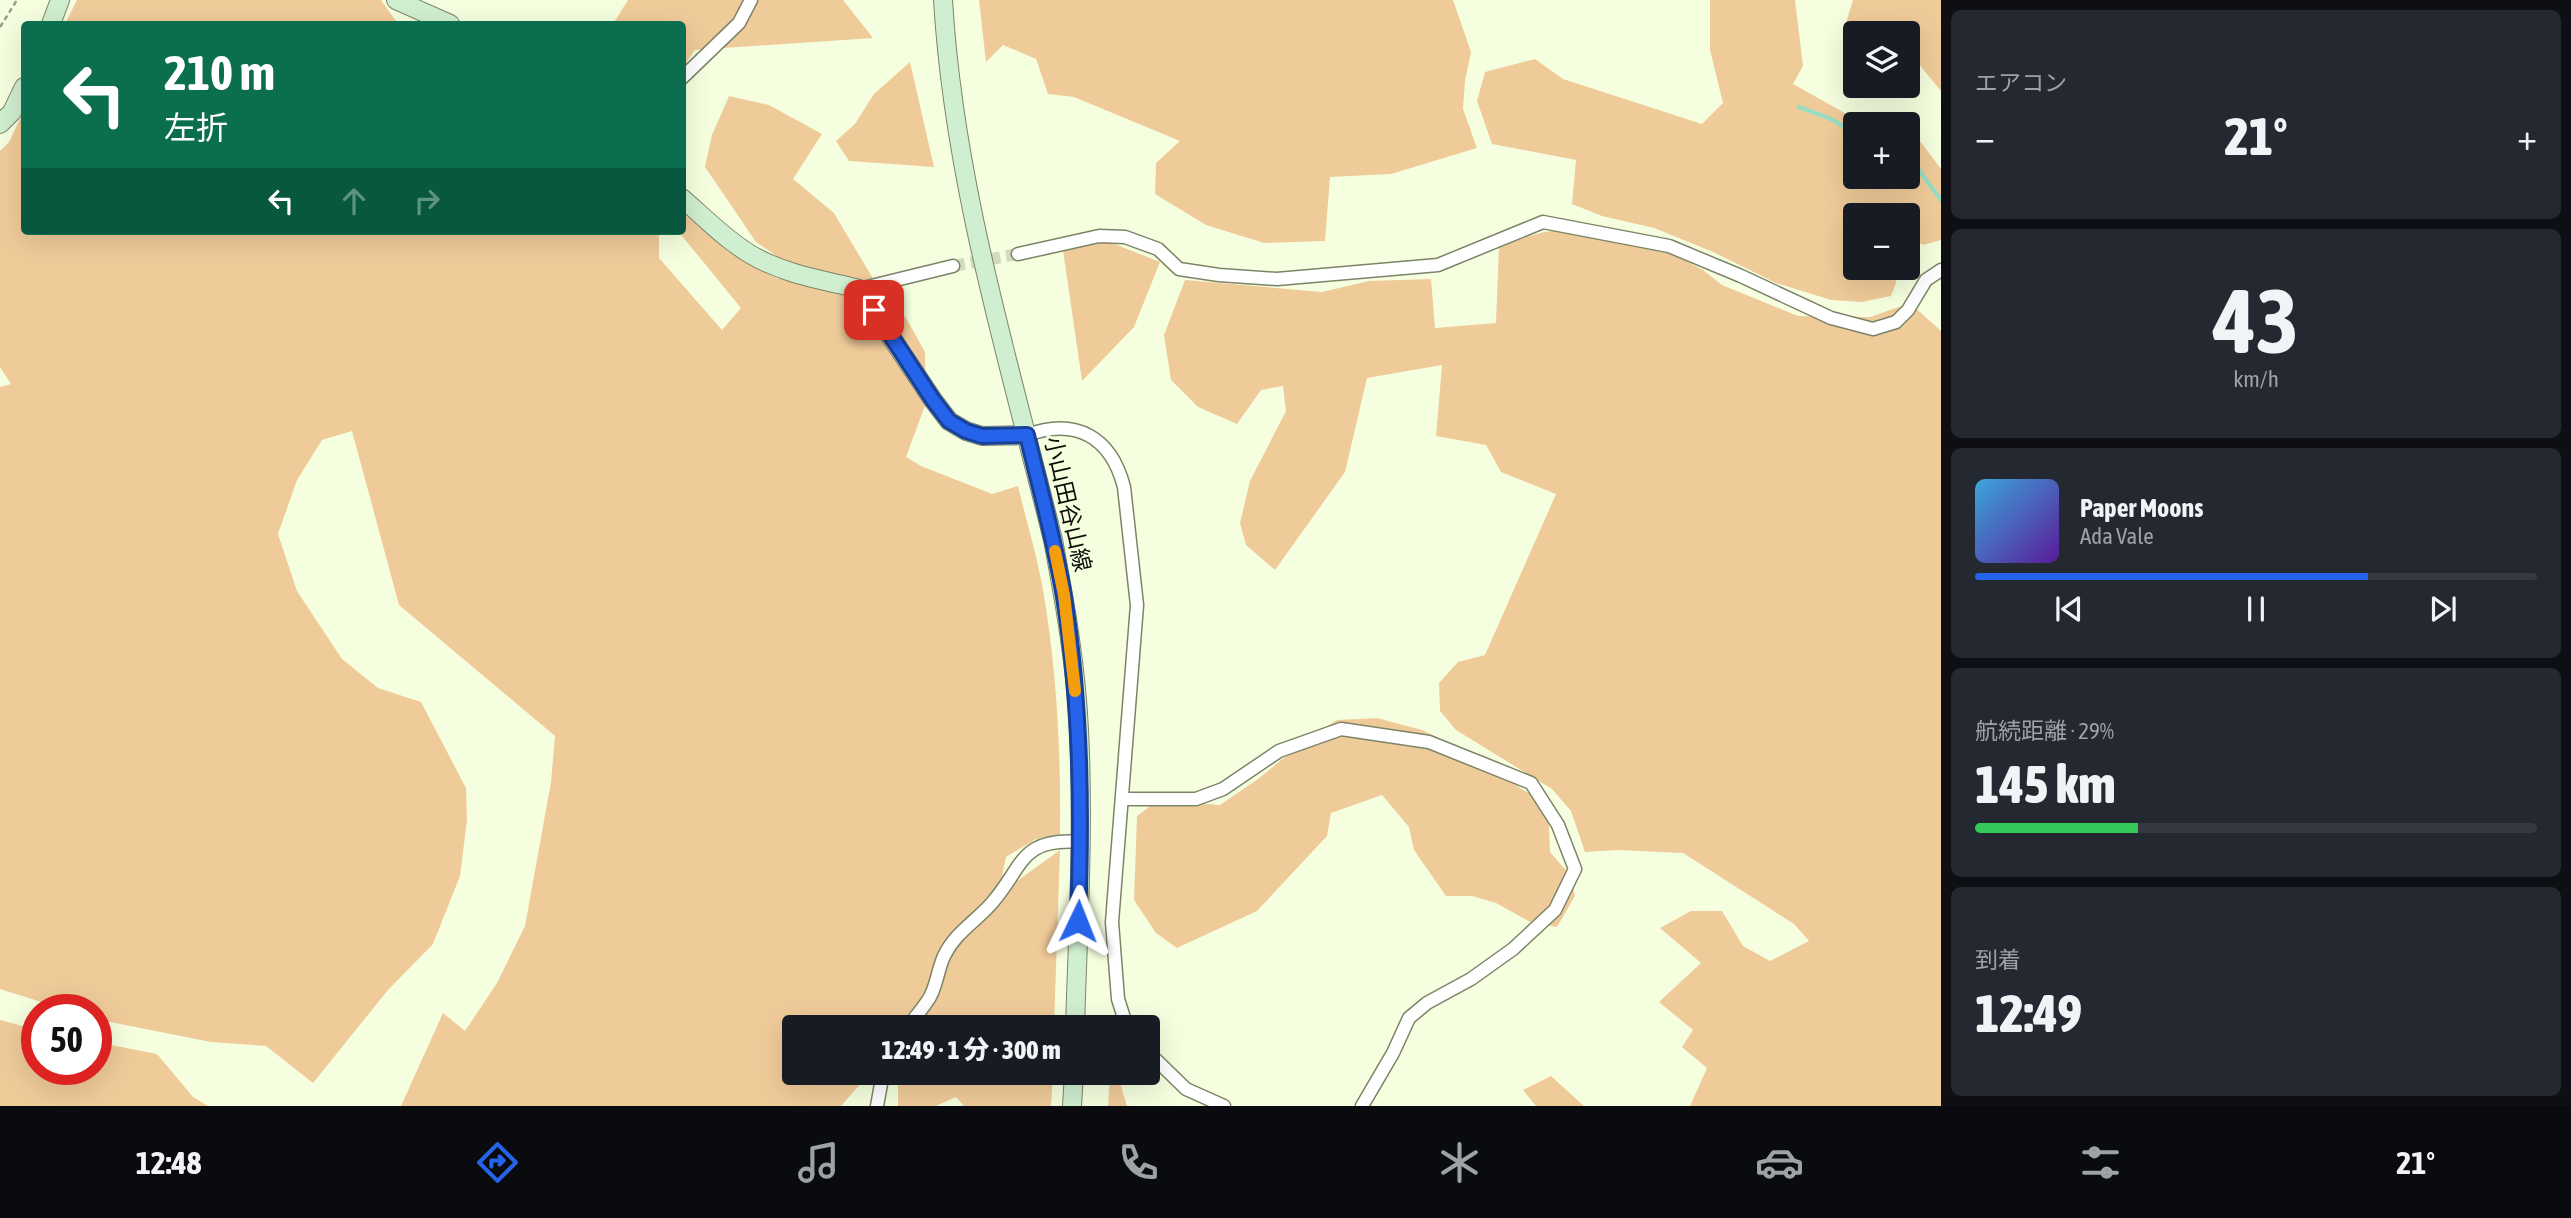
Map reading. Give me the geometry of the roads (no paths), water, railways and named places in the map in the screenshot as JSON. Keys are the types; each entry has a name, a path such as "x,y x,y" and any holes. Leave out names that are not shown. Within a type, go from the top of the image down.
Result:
{"main road":[{"path":"52,21 60,0"},
{"path":"396,0 443,21"},
{"name":"小山田谷山線","path":"943,0 951,93 970,207 1053,540 1072,652 1079,728 1081,842 1075,1015"},
{"path":"0,124 12,112 21,93"},
{"path":"686,202 750,254 785,270 859,289 949,421 982,436 1027,435"},
{"path":"1072,1106 1073,1085"}],"street":[{"path":"686,74 739,23 751,0"},
{"path":"1018,254 1100,236 1125,236 1158,249 1179,269 1219,275 1288,279 1438,265 1543,222 1669,246 1831,318 1873,329 1896,322 1908,310 1926,280 1941,270"},
{"path":"859,289 953,266"},
{"path":"1027,435 1047,428 1071,428 1087,434 1111,455 1120,471 1124,487 1137,605 1112,922 1118,999 1123,1015"},
{"path":"1122,799 1196,799 1223,789 1279,751 1341,729 1429,742 1531,783 1558,825 1575,869 1555,910 1513,949 1490,966 1427,1003 1409,1018 1363,1106"},
{"path":"917,1015 930,996 944,955 950,946 962,929 991,903 1017,865 1045,843 1060,840 1081,842"},
{"path":"1160,1064 1186,1089 1224,1106"},
{"path":"877,1106 881,1085"}],"waterway":[{"path":"1799,107 1843,126"},
{"path":"1920,172 1941,200"}],"tunnel":[{"path":"953,266 1018,254"}]}
